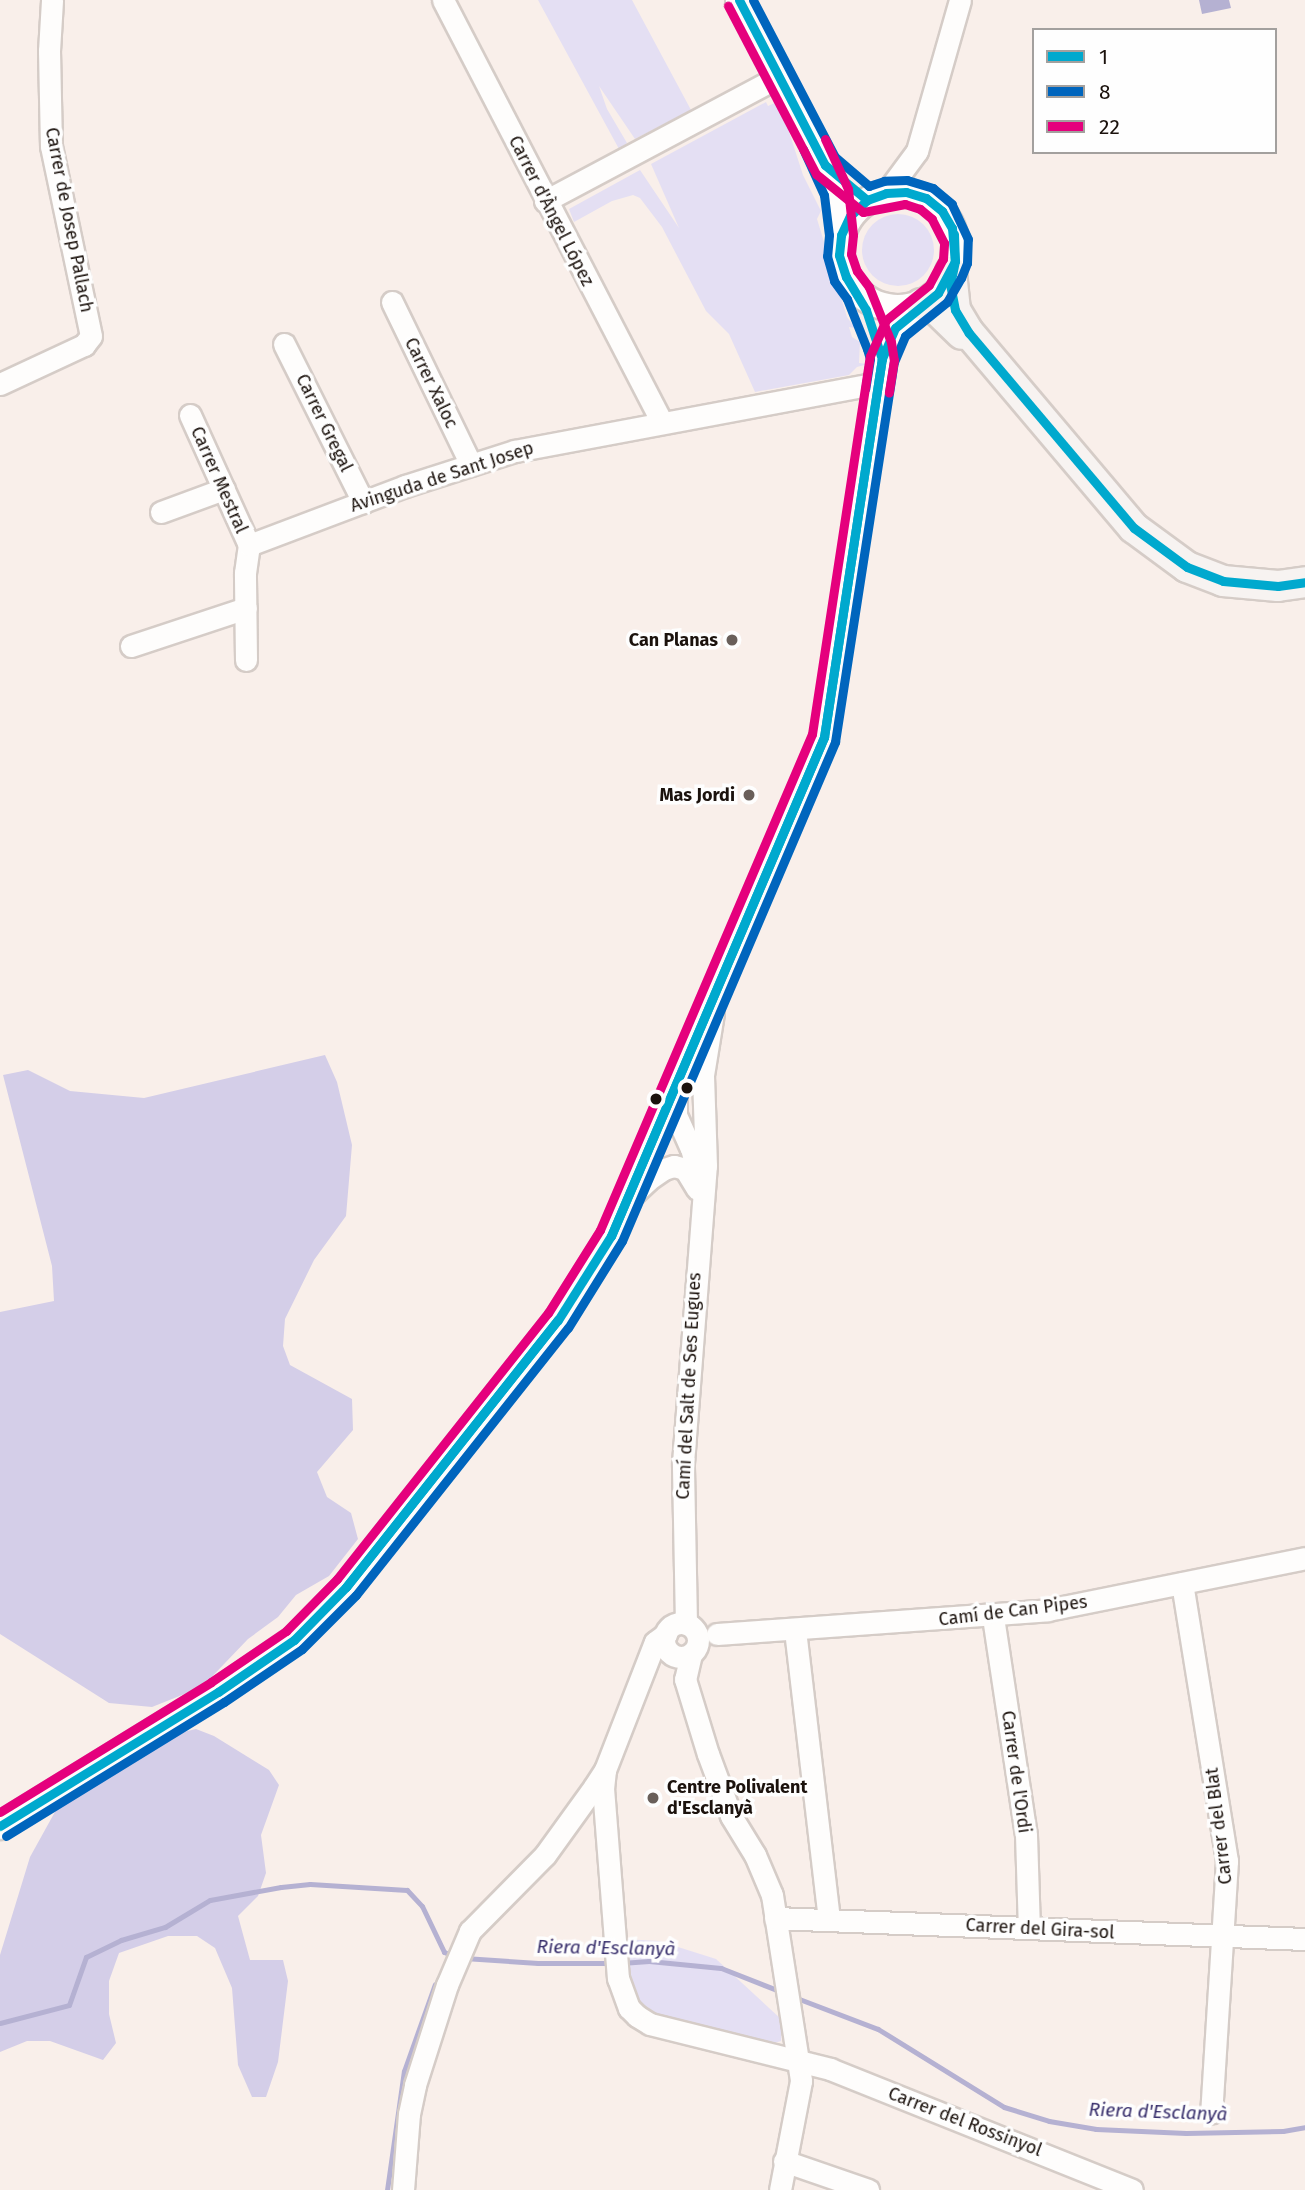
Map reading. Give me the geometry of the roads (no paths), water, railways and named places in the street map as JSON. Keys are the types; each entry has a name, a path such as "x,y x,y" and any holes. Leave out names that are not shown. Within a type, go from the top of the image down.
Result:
{"main road":[{"path":"951,272 955,310 969,333 1134,528 1187,567 1223,581 1278,586 1305,582"},
{"path":"920,304 935,308 951,321 1097,500 1148,552 1189,575 1223,588 1253,595 1305,593"}],"street":[{"name":"Carrer de Josep Pallach","path":"0,384 84,345 90,336 51,146 49,51 52,0"},
{"name":"Carrer d'Àngel López","path":"443,0 662,422"},
{"path":"739,0 825,165 836,192 841,235 839,255 846,277 858,293 872,326 880,371"},
{"path":"841,235 850,216 877,196 917,151 960,0"},
{"path":"545,201 778,77"},
{"path":"0,1826 218,1692 294,1640 346,1587 558,1320 611,1236 824,737 880,371 895,328 920,304 938,293 955,261 956,241 942,211 926,198 906,192 877,196 825,165"},
{"path":"858,293 875,304 901,308 920,304"},
{"name":"Carrer Xaloc","path":"392,302 471,465"},
{"name":"Carrer Gregal","path":"285,344 363,502"},
{"name":"Avinguda de Sant Josep","path":"249,545 363,502 514,451 662,422 880,371"},
{"name":"Carrer Mestral","path":"190,415 249,545"},
{"path":"161,512 223,489"},
{"path":"246,660 249,545"},
{"path":"131,646 246,608"},
{"name":"Camí del Salt de Ses Eugues","path":"679,1627 684,1575 683,1463 701,1198 706,1166 702,1122 703,1075 719,980"},
{"name":"Camí del Salt de Ses Eugues","path":"679,1075 676,1115 696,1163 701,1198"},
{"path":"653,1135 669,1116 683,1114 702,1122"},
{"path":"625,1202 648,1180 674,1166 685,1169 701,1198"},
{"name":"Camí de Can Pipes","path":"679,1627 717,1634 993,1617 1048,1611 1305,1558"},
{"name":"Carrer del Blat","path":"1182,1583 1227,1861 1211,2112"},
{"name":"Carrer de l'Ordi","path":"993,1617 1026,1835 1029,1928"},
{"path":"679,1627 698,1634 699,1642 685,1679 732,1816 766,1878 775,1917 801,2081 800,2099 784,2161 780,2190"},
{"path":"679,1627 664,1643 670,1653 682,1658 717,1634"},
{"path":"403,2190 409,2114 415,2085 454,1969 470,1931 484,1913 545,1855 572,1819 605,1770 654,1642 679,1627"},
{"path":"795,1630 829,1919"},
{"name":"Carrer del Rossinyol","path":"605,1770 603,1788 617,1975 629,2008 650,2024 830,2069 1132,2190"},
{"path":"572,1819 591,1805 599,1806 606,1818"},
{"name":"Carrer del Gira-sol","path":"775,1917 1305,1939"},
{"path":"784,2161 868,2190"}],"waterway":[{"name":"Riera d'Esclanyà","path":"0,2023 69,2005 86,1957 121,1940 165,1927 210,1900 281,1887 310,1884 407,1890 422,1906 444,1952 454,1956"},
{"name":"Riera d'Esclanyà","path":"464,1958 538,1963 612,1963"},
{"name":"Riera d'Esclanyà","path":"621,1963 649,1961 721,1968 782,1992"},
{"path":"387,2190 404,2071 435,1984"},
{"name":"Riera d'Esclanyà","path":"794,1997 878,2029 1004,2107 1049,2121 1096,2129 1186,2133 1283,2131 1305,2127"}],"place":[{"name":"Can Planas","path":"732,640"},
{"name":"Mas Jordi","path":"749,795"},
{"name":"Centre Polivalent d'Esclanyà","path":"653,1798"}]}
